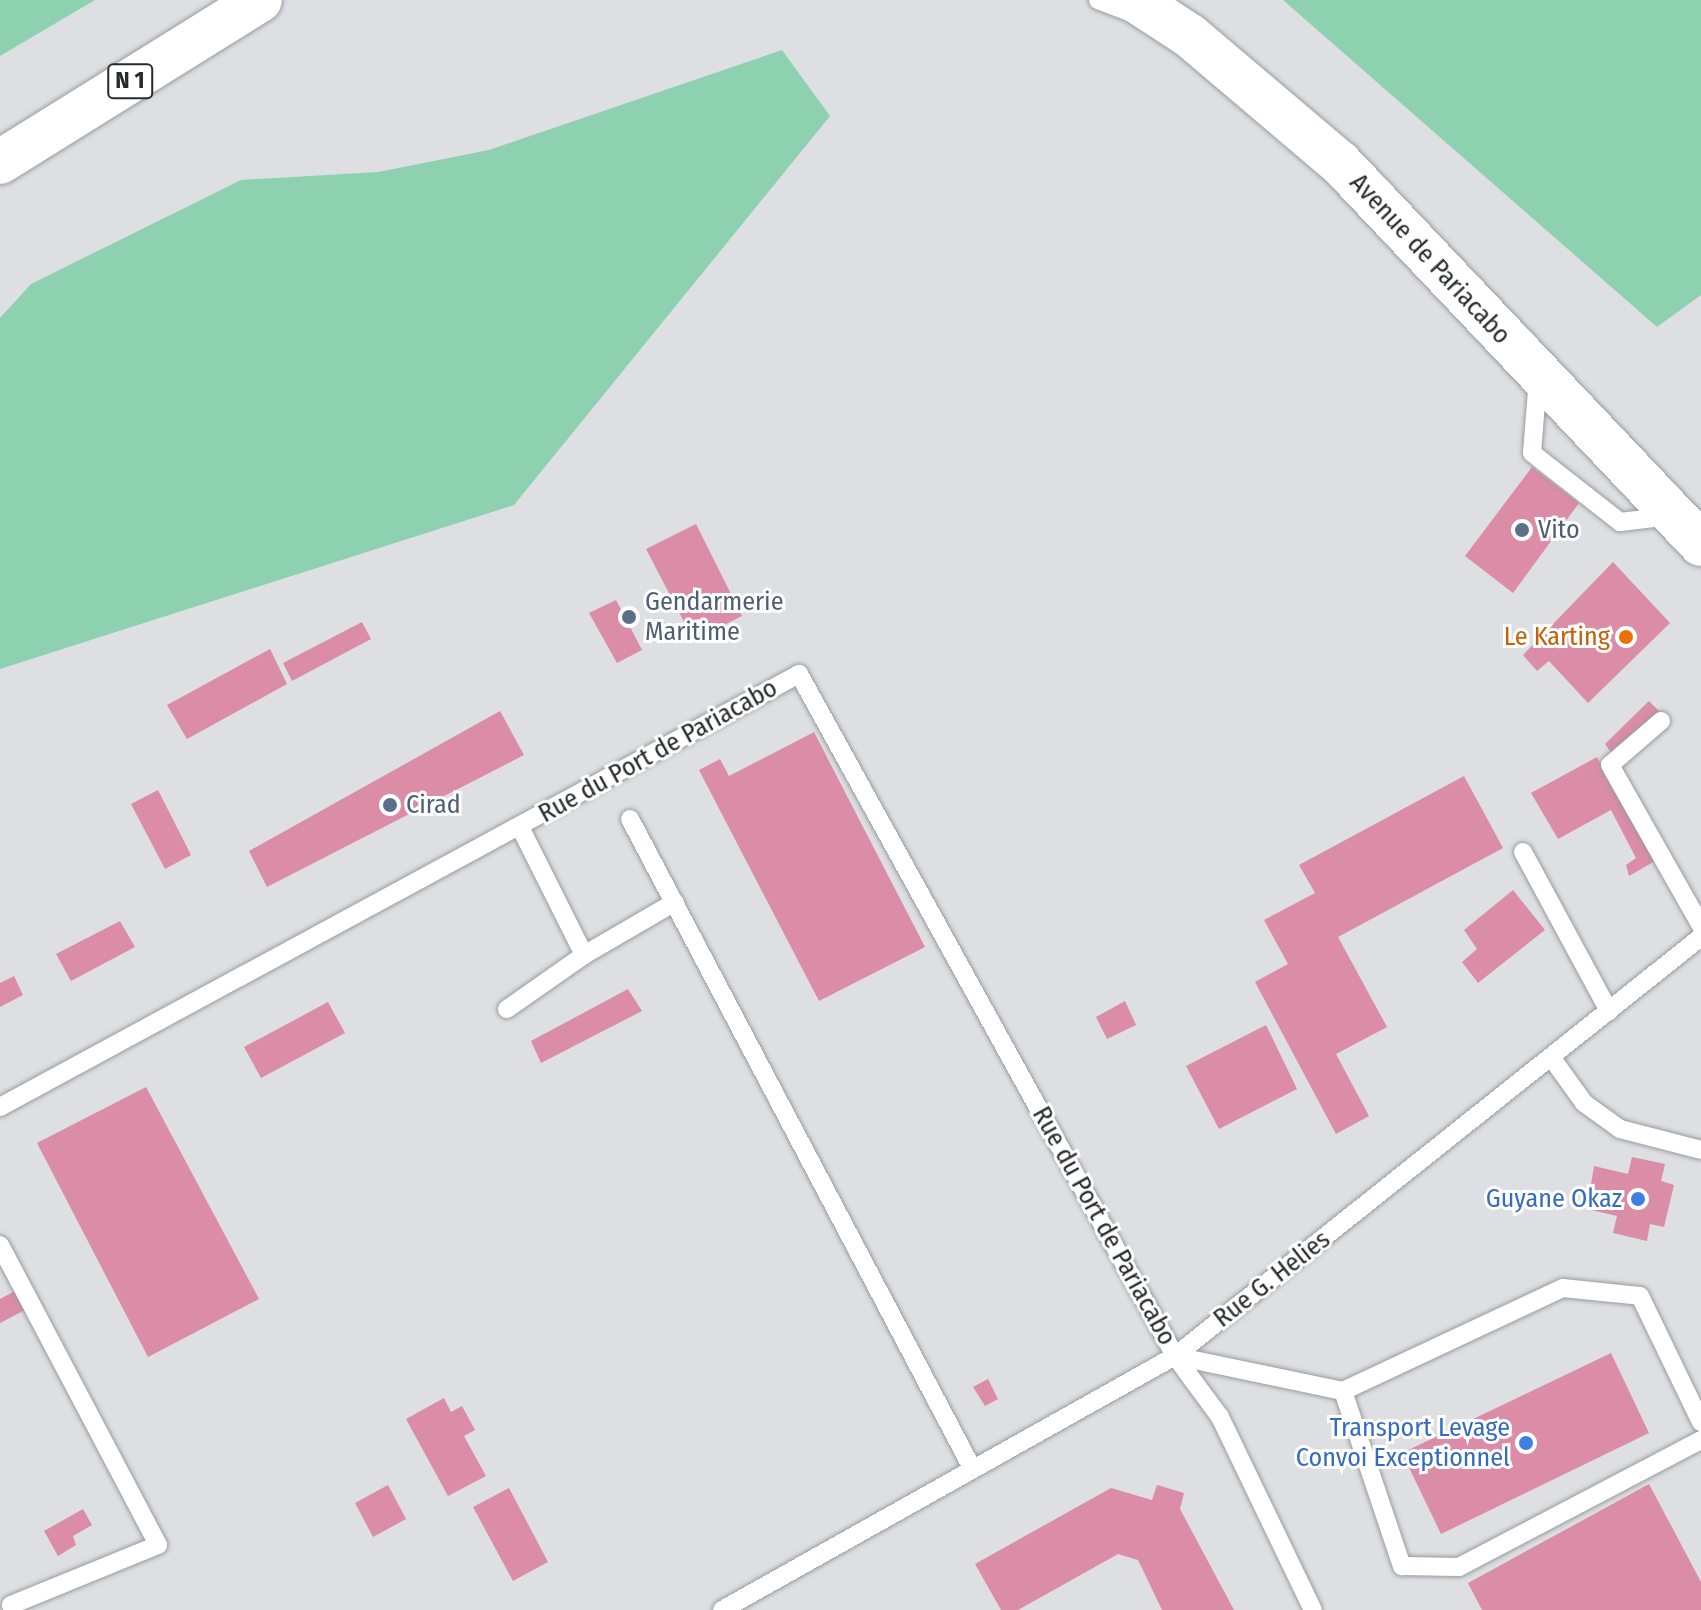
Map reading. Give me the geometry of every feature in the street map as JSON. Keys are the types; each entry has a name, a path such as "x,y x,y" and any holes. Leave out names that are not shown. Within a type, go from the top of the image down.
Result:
{"main road":[{"name":"N 1","path":"0,162 260,0"},
{"name":"Avenue de Pariacabo","path":"1135,0 1190,36 1340,163 1538,375 1689,530"}],"lane":[{"path":"1098,0 1190,36"},
{"path":"1538,375 1532,453 1620,522 1689,530"},
{"name":"Rue du Port de Pariacabo","path":"0,1107 799,674 1175,1356"},
{"path":"1661,721 1610,765 1701,926"},
{"path":"630,819 971,1466"},
{"path":"520,827 584,955"},
{"path":"1523,852 1609,1011"},
{"path":"507,1009 584,955 675,902"},
{"name":"Rue G. Helies","path":"722,1610 971,1466 1175,1356 1701,937"},
{"path":"1551,1057 1584,1103 1620,1129 1701,1150"},
{"path":"2,1252 158,1545 11,1605"},
{"path":"1175,1356 1343,1391 1563,1288 1640,1296 1701,1422"},
{"path":"1175,1356 1220,1417 1313,1610"},
{"path":"1343,1391 1402,1566 1459,1567 1701,1440"}],"green space":[{"path":"0,0 95,0 0,56"},
{"path":"1283,0 1701,0 1701,295 1657,327"},
{"path":"782,50 830,116 514,505 0,669 0,318 31,284 241,180 378,172 489,150"}],"building":[{"name":"Vito","path":"1532,467 1579,503 1513,593 1465,556"},
{"path":"696,524 742,616 726,624 729,634 718,639 713,632 694,641 646,549"},
{"path":"1613,562 1670,623 1588,703 1549,661 1537,671 1523,655"},
{"path":"616,600 642,650 617,663 589,613"},
{"path":"362,622 371,639 292,681 283,663"},
{"path":"270,649 287,684 187,739 167,705"},
{"path":"1649,701 1663,715 1615,758 1605,744"},
{"path":"500,711 524,755 267,887 249,851"},
{"path":"814,732 925,947 819,1001 699,770 720,759 729,776"},
{"path":"1597,757 1655,861 1629,876 1626,865 1636,858 1611,810 1558,839 1531,793"},
{"path":"1464,776 1503,848 1338,937 1387,1027 1336,1054 1369,1116 1336,1134 1255,982 1288,964 1264,920 1315,893 1299,865"},
{"path":"158,790 191,855 165,869 131,804"},
{"path":"1513,890 1545,930 1478,983 1462,962 1477,949 1464,930"},
{"path":"120,921 135,947 71,981 56,954"},
{"path":"14,976 23,995 0,1007 0,983"},
{"path":"628,989 642,1011 541,1063 531,1041"},
{"path":"1125,1001 1136,1025 1107,1039 1096,1017"},
{"path":"328,1002 345,1033 261,1078 244,1047"},
{"path":"1266,1025 1297,1089 1219,1129 1186,1066"},
{"path":"146,1087 259,1299 148,1357 37,1143"},
{"name":"Guyane Okaz","path":"1632,1157 1665,1164 1661,1181 1674,1185 1664,1227 1650,1224 1647,1241 1613,1233 1617,1216 1587,1209 1594,1166 1628,1174"},
{"path":"15,1291 25,1310 0,1323 0,1299"},
{"name":"Transport Levage Convoi Exceptionnel","path":"1611,1353 1649,1433 1441,1534 1402,1453"},
{"path":"988,1379 998,1399 985,1406 973,1387"},
{"path":"444,1398 451,1412 462,1406 475,1430 464,1436 486,1476 448,1496 406,1419"},
{"path":"1649,1484 1701,1582 1701,1610 1482,1610 1468,1583"},
{"path":"388,1485 406,1519 373,1537 355,1503"},
{"path":"1157,1485 1184,1493 1180,1509 1234,1610 1162,1610 1138,1560 1118,1554 1018,1610 1001,1610 975,1564 1111,1488 1152,1500"},
{"path":"509,1488 548,1562 513,1581 473,1507"},
{"path":"83,1509 92,1525 73,1536 76,1545 58,1556 44,1531"}],"place":[{"name":"Vito","path":"1522,530"},
{"name":"Gendarmerie Maritime","path":"629,617"},
{"name":"Le Karting","path":"1626,637"},
{"name":"Cirad","path":"390,805"},
{"name":"Guyane Okaz","path":"1638,1199"},
{"name":"Transport Levage Convoi Exceptionnel","path":"1526,1443"}]}
